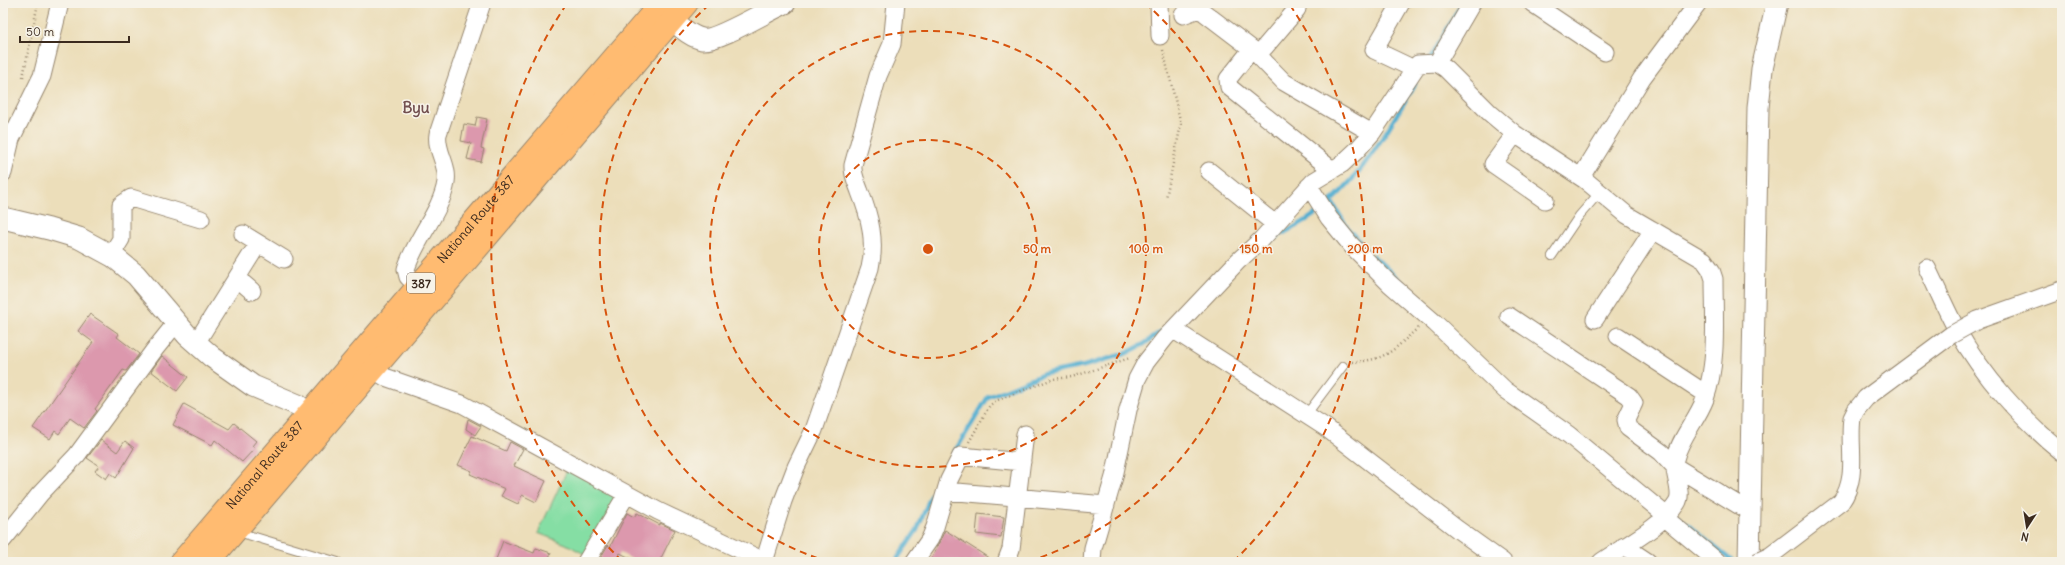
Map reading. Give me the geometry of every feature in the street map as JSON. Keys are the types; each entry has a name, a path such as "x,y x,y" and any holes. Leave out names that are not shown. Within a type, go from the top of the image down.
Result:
{"highway":[{"name":"National Route 387","path":"209,562 235,531 418,286 667,7"},
{"name":"National Route 387","path":"181,562 317,420 374,370 667,7"}],"street":[{"path":"3,173 11,139 42,76 60,3"},
{"path":"418,286 408,277 406,269 445,188 447,172 437,142 438,134 482,3"},
{"path":"667,7 690,33 701,39 710,39 722,35 763,12 785,3"},
{"path":"374,370 388,378 462,404 680,522 764,562 783,501 816,425 872,259 871,228 854,175 853,165 878,76 892,44 896,3"},
{"path":"1159,3 1160,36"},
{"path":"1401,3 1374,50 1414,69"},
{"path":"1437,63 1472,3"},
{"path":"1532,3 1605,52"},
{"path":"1581,177 1642,78 1698,3"},
{"path":"1777,3 1762,69 1758,108 1750,512 1752,561 1770,556 1841,502 1847,494 1852,477 1852,418 1861,404 1958,331 1978,320 2062,290"},
{"path":"1297,9 1228,79 1229,87 1331,169"},
{"path":"1183,15 1196,10 1202,11 1255,52 1287,84 1372,133"},
{"path":"1092,562 1093,548 1114,477 1128,410 1137,379 1146,362 1174,330 1309,186 1351,156 1372,133 1418,64 1437,63 1442,66 1490,113 1515,134 1581,177 1627,215 1699,256 1711,270 1714,279 1713,338 1710,377 1706,394 1679,450 1674,466 1674,472 1680,495 1671,511 1601,562"},
{"path":"1515,134 1493,164 1545,200"},
{"path":"1209,171 1275,224"},
{"path":"1309,186 1329,218 1351,244 1390,284 1435,323 1505,390 1569,435 1662,512 1671,511"},
{"path":"111,255 121,239 121,205 131,198 201,219"},
{"path":"3,218 69,234 111,255 136,275 176,323 217,362 243,380 271,395 295,403 317,420"},
{"path":"1595,319 1653,230"},
{"path":"243,234 284,259"},
{"path":"196,343 238,279 258,244"},
{"path":"1927,268 1958,331 1990,378 2015,409 2062,452"},
{"path":"238,279 252,291"},
{"path":"1509,316 1633,400 1633,408 1626,420 1626,426 1662,452 1674,466 1750,512"},
{"path":"3,540 40,494 80,450 176,323"},
{"path":"1174,330 1338,436 1496,560"},
{"path":"1618,336 1706,394"},
{"path":"1006,562 1012,549 1025,434"},
{"path":"914,562 930,539 949,480 961,456 1022,462"},
{"path":"946,491 1106,505"},
{"path":"586,562 627,494"},
{"path":"1671,511 1718,562"},
{"path":"1624,546 1648,562"}],"lane":[{"path":"1552,256 1571,227 1600,192"},
{"path":"1306,415 1343,366"},
{"path":"235,531 338,562"}],"path":[{"path":"1160,36 1165,64 1180,124 1166,198"},
{"path":"1343,366 1347,363 1380,359 1419,328 1435,323"},
{"path":"961,456 990,405 998,400 1053,379 1072,377 1131,358"}],"green space":[{"path":"568,468 617,497 586,555 566,544 538,533"}],"building":[{"path":"477,117 487,119 481,148 484,149 481,162 467,159 471,143 461,141 464,124 475,126"},
{"path":"90,314 119,334 117,337 139,354 126,371 123,370 95,409 97,411 84,428 70,418 59,434 55,431 50,439 33,428 93,342 78,331"},
{"path":"162,356 188,377 177,391 151,371"},
{"path":"184,404 229,429 234,423 256,441 252,446 255,448 242,462 215,440 212,445 173,425"},
{"path":"468,419 481,426 475,435 466,429"},
{"path":"472,436 506,451 510,442 523,449 514,466 546,481 536,502 522,495 518,504 501,496 505,489 470,474 472,471 458,465"},
{"path":"101,440 117,452 125,441 134,448 116,478 110,473 106,479 95,471 99,466 87,458"},
{"path":"627,513 634,517 637,513 660,525 660,523 675,530 659,562 638,562 620,553 615,562 598,562 608,545 610,547"},
{"path":"978,514 1004,517 1001,537 976,534"},
{"path":"945,530 995,562 930,562"},
{"path":"503,541 534,553 536,548 551,553 548,560 554,562 495,562"}],"waterway":[{"path":"1430,59 1462,3"},
{"path":"1271,240 1308,219 1325,206 1356,175 1381,140 1415,84"},
{"path":"1331,201 1349,230 1365,248"},
{"path":"1373,256 1422,301"},
{"path":"954,453 988,397 1044,374 1084,366 1127,353 1144,344 1160,332"},
{"path":"895,562 917,530 929,500 945,470"},
{"path":"1673,513 1733,562"}],"district":[{"name":"Byu","path":"416,107"}]}
